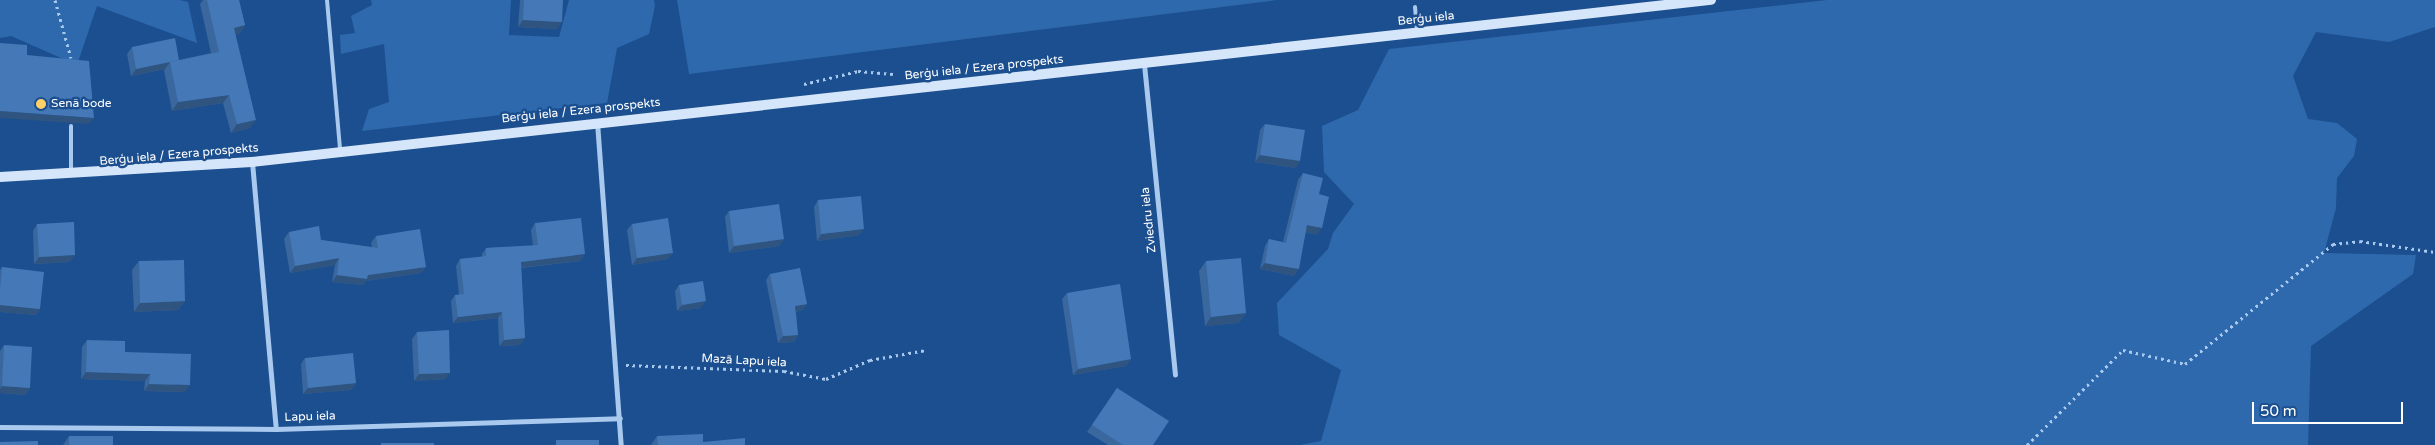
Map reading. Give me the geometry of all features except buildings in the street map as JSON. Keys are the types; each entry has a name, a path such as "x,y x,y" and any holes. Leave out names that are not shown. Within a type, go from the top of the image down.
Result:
{"main road":[{"name":"Berģu iela","path":"1144,64 1711,0"},
{"name":"Berģu iela / Ezera prospekts","path":"0,177 71,176 252,162 340,150 1144,64"},
{"path":"0,170 22,178"}],"street":[{"name":"Zviedru iela","path":"1144,64 1175,374"},
{"path":"597,122 621,445"},
{"path":"252,162 276,428"},
{"name":"Lapu iela","path":"0,427 276,428 620,418"}],"lane":[{"path":"327,0 340,150"},
{"path":"1415,7 1417,33"},
{"path":"71,126 71,176"}],"path":[{"path":"55,0 71,58"},
{"path":"2027,445 2123,350 2185,364 2304,264 2333,244 2360,241 2435,252"},
{"name":"Mazā Lapu iela","path":"616,365 784,371 826,379 870,360 926,350"}],"shaded area":[{"path":"0,0 180,0 188,2 197,43 97,6 77,65 11,36 0,38"},
{"path":"371,0 511,0 509,35 559,37 569,0 654,0 655,6 649,34 617,48 607,103 362,131 369,109 389,102 384,44 341,54 340,35 355,33 351,16 372,5"},
{"path":"677,0 1277,0 689,74"},
{"path":"1827,0 2435,0 2435,27 2389,42 2316,32 2293,76 2308,119 2337,123 2357,139 2354,156 2337,178 2336,208 2324,253 2416,255 2413,274 2311,346 2308,445 1300,445 1321,441 1341,370 1279,335 1277,303 1328,249 1333,233 1354,204 1324,172 1322,126 1358,110 1389,49"}],"place":[{"name":"Senā bode","path":"41,104"}]}
